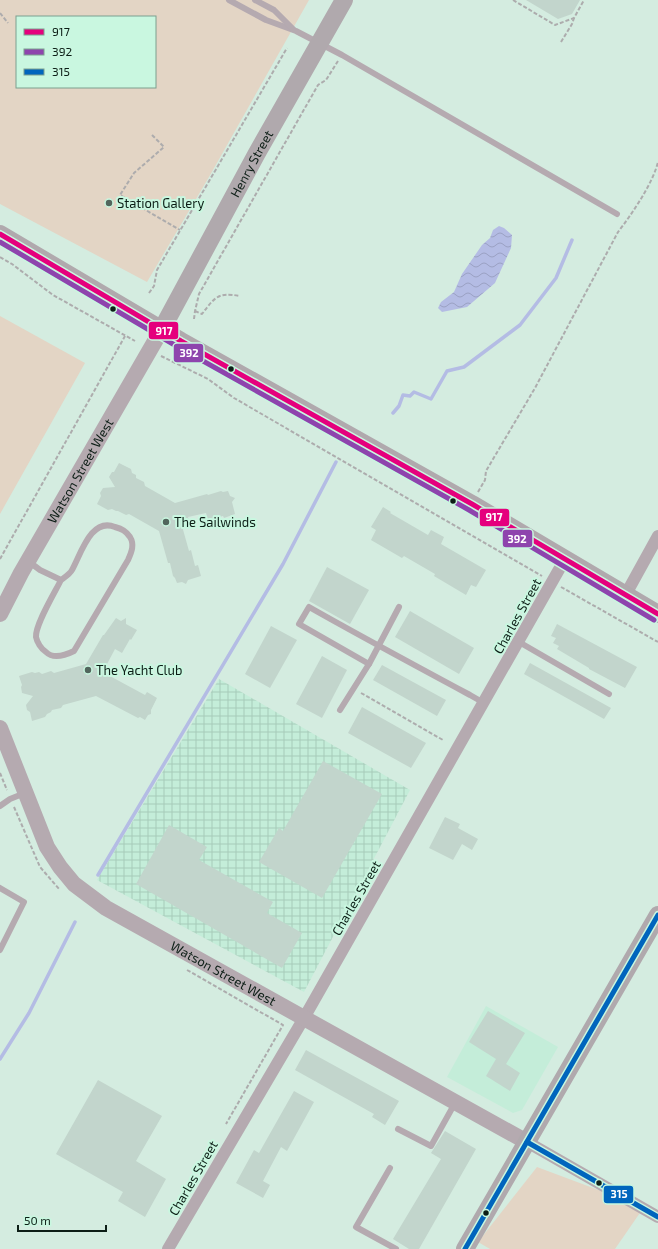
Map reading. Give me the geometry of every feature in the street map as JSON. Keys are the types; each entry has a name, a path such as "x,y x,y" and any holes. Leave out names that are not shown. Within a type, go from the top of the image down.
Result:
{"main road":[{"name":"Henry Street","path":"162,329 257,153 344,0"},
{"path":"0,234 162,329 472,504 658,614"},
{"path":"465,1249 658,915"}],"street":[{"name":"Watson Street West","path":"0,614 28,561 162,329"},
{"path":"626,594 658,536"},
{"name":"Charles Street","path":"168,1249 304,1018 565,559"},
{"name":"Watson Street West","path":"0,728 47,847 60,867 74,884 106,908 527,1142"},
{"path":"527,1142 658,1217"}],"lane":[{"path":"229,0 266,20 296,31 342,55 618,214"},
{"path":"255,0 274,10 296,31"},
{"path":"104,525 112,526 124,530 131,539 133,550 128,560 74,651 66,655 54,656 47,654 41,648 36,637 38,628 61,580 71,572 89,535 96,529 104,525"},
{"path":"28,561 40,570 61,580"},
{"path":"340,710 379,646 399,606"},
{"path":"368,664 299,624 309,607 484,703"},
{"path":"518,642 609,694"},
{"path":"0,806 10,799 25,793"},
{"path":"0,888 24,902 2,942 0,950"},
{"path":"398,1129 431,1146 455,1102"},
{"path":"390,1168 356,1226 396,1249"}],"path":[{"path":"513,0 556,25 574,18"},
{"path":"561,42 584,0"},
{"path":"0,13 8,23"},
{"path":"149,293 154,286 157,270 287,48"},
{"path":"194,319 199,294 318,85 326,80 342,55"},
{"path":"152,135 164,147 134,173 120,195 180,230"},
{"path":"472,504 485,480 486,471 535,388 618,232 628,220 655,172 658,162"},
{"path":"0,257 12,264 53,295 135,341"},
{"path":"195,311 202,314 214,299 227,294 240,296"},
{"path":"0,559 125,336"},
{"path":"169,360 173,354"},
{"path":"160,356 208,379 234,398 538,574"},
{"path":"564,588 658,642"},
{"path":"354,688 443,740"}],"shaded area":[{"path":"0,0 309,0 209,177 147,282 0,204"},
{"path":"0,316 85,363 0,514"},
{"path":"219,679 410,790 304,992 97,880"},
{"path":"486,1006 558,1047 522,1110 513,1113 447,1077"},
{"path":"537,1167 644,1207 615,1249 490,1249 478,1242"}],"water":[{"path":"499,226 504,228 512,235 511,248 495,283 467,307 442,312 438,308 441,302 454,292 462,274 482,245 490,238 493,230"}],"building":[{"path":"526,0 580,0 572,14 558,19"},
{"name":"The Sailwinds","path":"119,463 131,469 132,473 136,475 136,478 144,482 145,486 175,503 221,491 228,491 230,496 235,498 232,502 235,514 224,518 223,516 208,520 206,513 188,517 190,524 182,526 189,551 191,550 195,566 198,565 201,576 188,580 186,584 182,582 177,583 173,576 170,563 168,563 159,531 129,514 126,515 112,509 108,510 97,504 103,488 115,487 109,477"},
{"path":"383,507 391,512 390,513 428,535 431,530 444,537 441,544 486,570 476,587 471,585 466,595 434,576 435,574 404,556 402,558 371,540 376,530 371,527"},
{"path":"327,567 369,590 350,624 309,601"},
{"path":"410,611 474,648 459,674 395,637"},
{"name":"The Yacht Club","path":"116,618 121,621 126,618 126,624 137,630 122,653 115,649 106,666 112,669 108,675 145,695 147,692 157,698 151,710 151,714 148,715 145,720 140,717 138,718 96,696 63,705 61,708 52,710 45,717 32,721 30,712 27,710 26,705 33,696 22,693 22,685 19,676 32,672 39,672 42,674 51,671 54,673 86,664 103,635"},
{"path":"557,624 637,667 625,688 589,669 557,649 559,646 553,643 556,638 551,636"},
{"path":"271,626 297,640 270,688 245,674"},
{"path":"322,656 347,670 322,718 296,704"},
{"path":"530,663 611,708 604,719 524,674"},
{"path":"382,665 446,700 437,716 373,680"},
{"path":"362,707 426,743 411,768 348,733"},
{"path":"323,761 382,794 322,898 259,862 279,828 283,831"},
{"path":"445,817 460,824 458,828 478,839 472,850 462,844 453,860 429,848"},
{"path":"169,825 207,847 199,860 273,902 267,913 302,933 282,968 136,884"},
{"path":"488,1011 525,1033 506,1064 520,1073 510,1091 486,1076 496,1059 469,1042"},
{"path":"306,1050 399,1101 385,1125 372,1117 374,1114 295,1070"},
{"path":"98,1080 162,1116 136,1161 166,1179 145,1217 118,1201 123,1192 56,1154"},
{"path":"294,1091 314,1102 287,1151 281,1147 263,1181 270,1185 263,1198 236,1183 254,1150 259,1153"},
{"path":"445,1131 476,1149 419,1249 409,1249 393,1239 441,1159 431,1153"}],"waterway":[{"path":"393,413 399,406 403,395 410,396 414,392 431,399 447,371 464,367 520,325 556,278 572,240"},
{"path":"98,875 283,564 336,462"},
{"path":"0,1059 29,1013 75,922"}],"transit line":[{"name":"917","path":"0,234 181,341 472,504 658,614"},
{"name":"392","path":"0,242 178,347 469,510 654,620"},
{"name":"315","path":"465,1249 658,915"},
{"name":"315","path":"527,1142 658,1217"}],"place":[{"name":"Station Gallery","path":"109,203"},
{"name":"The Sailwinds","path":"166,522"},
{"name":"The Yacht Club","path":"88,670"}]}
